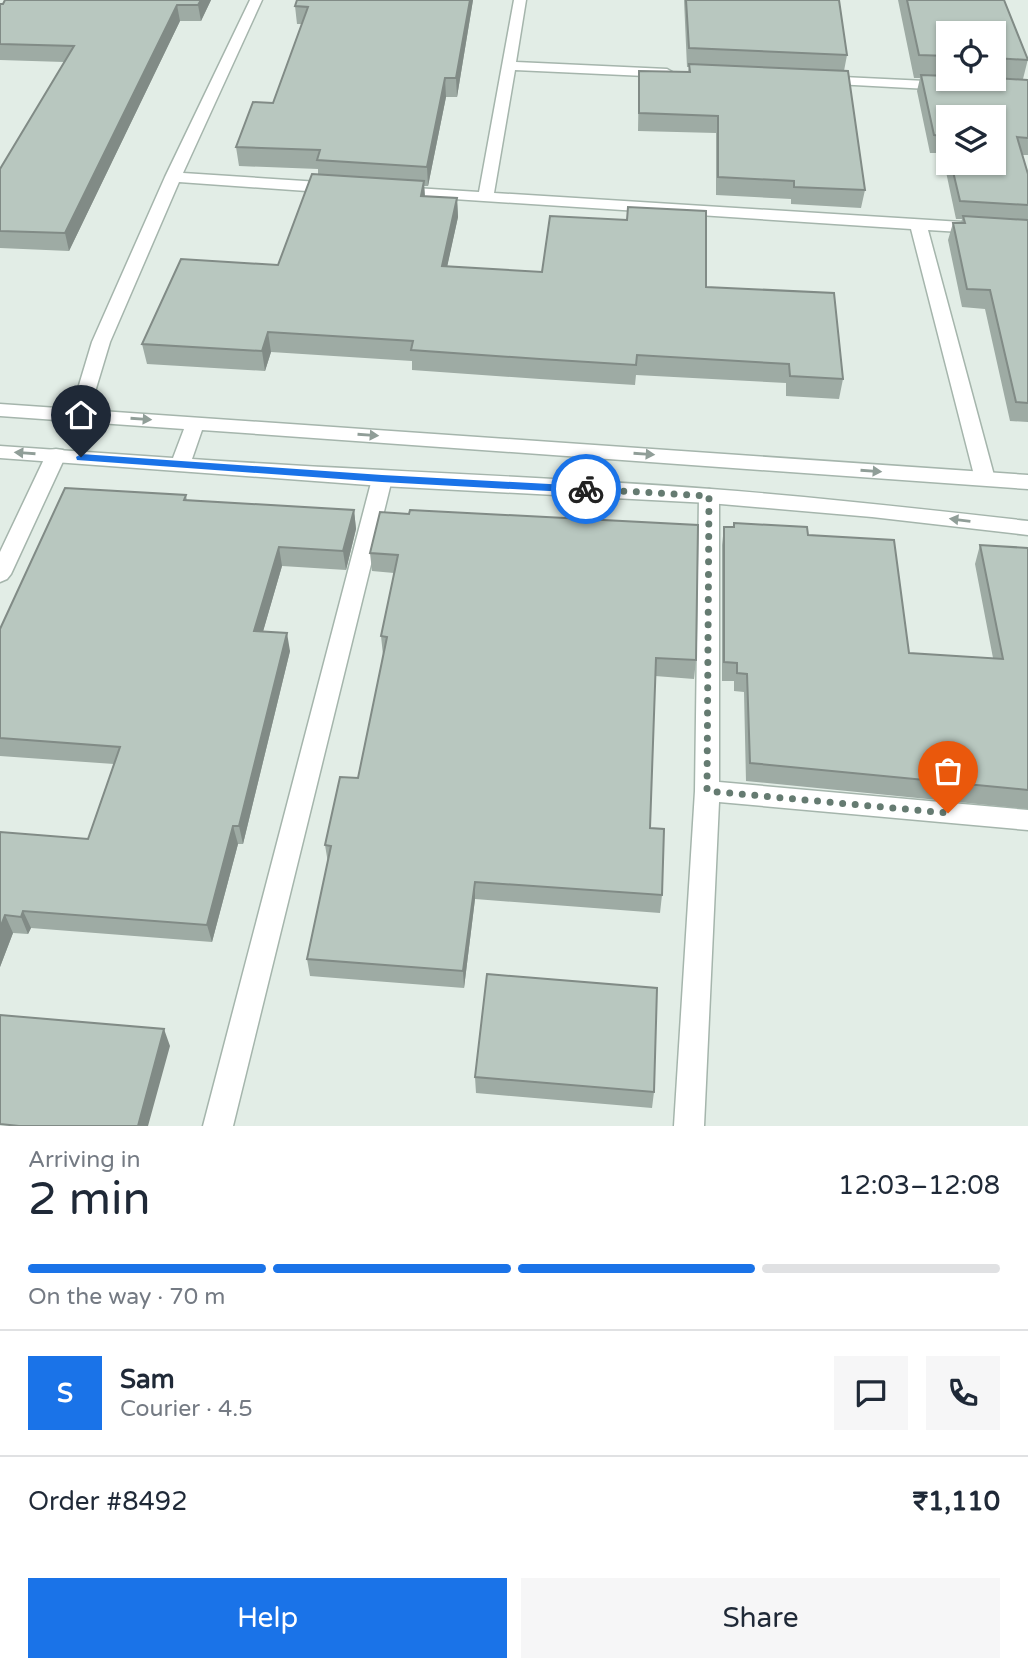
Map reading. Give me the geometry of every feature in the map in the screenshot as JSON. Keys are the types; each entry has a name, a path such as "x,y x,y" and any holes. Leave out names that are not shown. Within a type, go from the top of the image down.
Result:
{"street":[{"path":"79,415 101,342 173,177 256,0"},
{"path":"486,197 520,0"},
{"path":"509,66 686,74"},
{"path":"809,80 936,86"},
{"path":"173,177 350,189"},
{"path":"377,190 1028,231"},
{"path":"918,224 985,479"},
{"path":"0,410 1028,482"},
{"path":"180,464 196,422"},
{"path":"0,452 382,479 709,496 872,510 1028,528"},
{"path":"0,573 57,455"},
{"path":"218,1126 382,479"},
{"path":"689,1126 707,791 709,496"},
{"path":"707,791 1028,820"}],"building":[{"path":"5,0 201,0 198,5 177,5 65,233 0,231 0,169 74,46 0,44 0,4"},
{"path":"297,0 470,0 456,78 445,78 427,167 317,160 320,150 236,147 253,102 273,103 308,7 295,6"},
{"path":"686,0 839,0 847,55 689,48"},
{"path":"907,0 1004,0 1028,60 1006,59 1006,21 936,21 936,56 919,55"},
{"path":"689,64 848,71 865,190 794,187 794,181 718,177 718,116 639,113 639,71 690,72"},
{"path":"921,75 936,76 936,91 1006,91 1006,79 1028,80 1028,138 1017,137 1028,174 1028,205 960,201 954,175 1006,175 1006,105 936,105 934,135"},
{"path":"312,174 424,181 421,196 457,198 442,266 542,272 550,216 627,220 628,207 706,211 706,287 834,293 843,379 790,376 789,364 637,355 636,365 411,350 413,341 268,332 262,351 142,344 181,259 278,265"},
{"path":"963,216 1028,220 1028,403 1016,402 990,290 967,289 953,223 965,223"},
{"path":"65,488 186,495 184,500 354,510 343,551 279,547 254,631 287,633 239,826 233,826 207,925 23,911 21,917 5,915 0,928 0,832 88,839 120,747 0,738 0,629"},
{"path":"410,510 698,525 696,660 656,658 650,828 664,829 662,895 475,882 463,971 307,959 331,846 325,845 340,777 358,778 387,637 381,636 398,555 370,553 380,512 409,514"},
{"path":"734,523 807,527 808,535 894,540 909,653 1003,659 980,545 1028,548 1028,790 750,763 747,674 737,673 737,663 724,662 724,527 734,527"},
{"path":"487,974 657,988 654,1092 475,1077"},
{"path":"0,1015 164,1029 138,1126 0,1124"}],"way so far":[{"path":"586,489 709,496 707,791 948,813"}],"route":[{"path":"81,457 382,479 586,489"}]}
